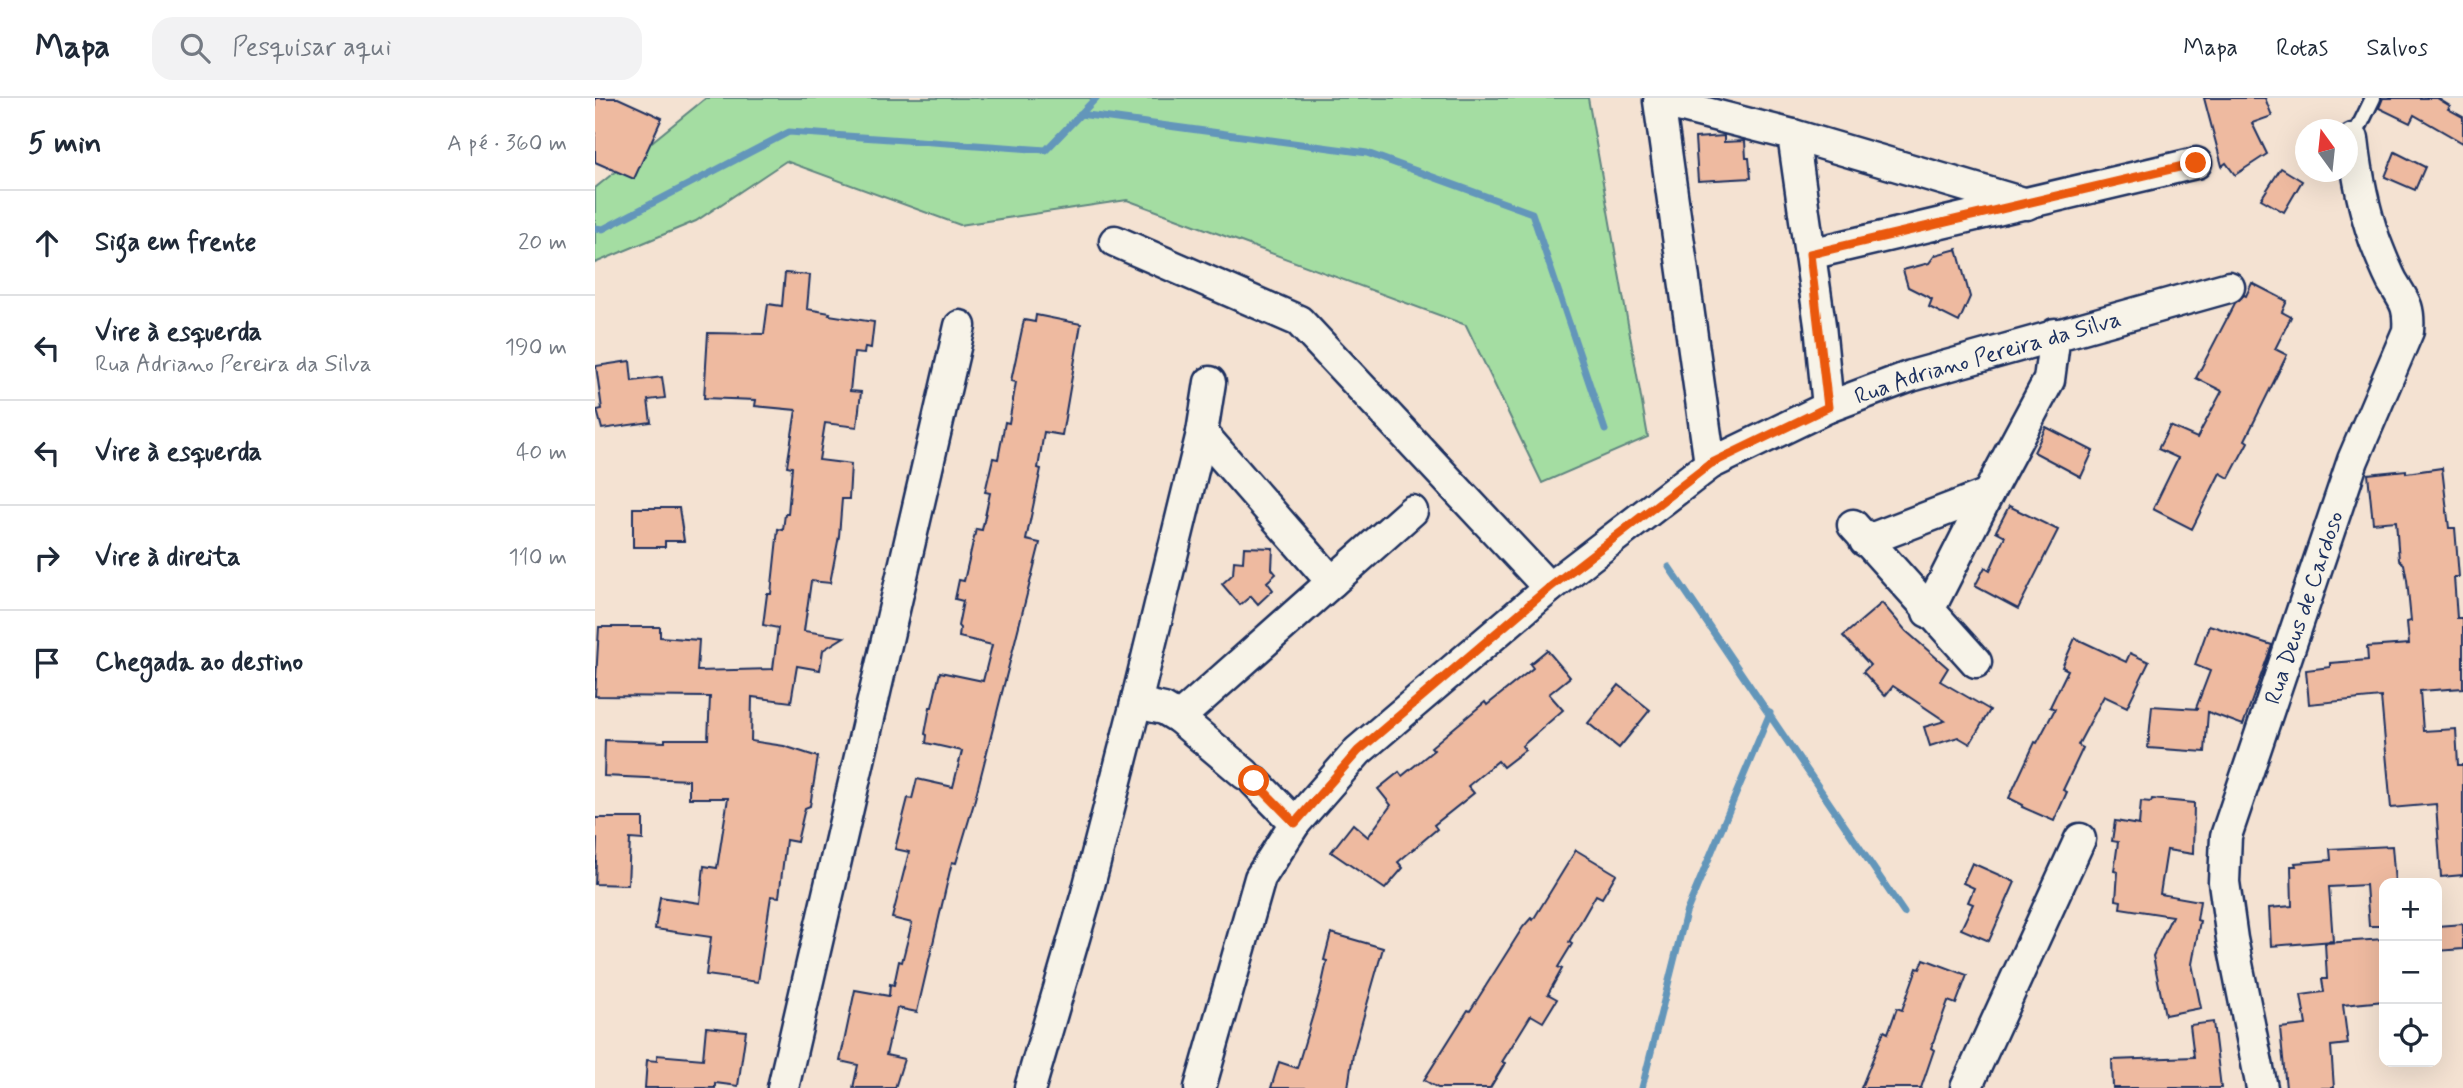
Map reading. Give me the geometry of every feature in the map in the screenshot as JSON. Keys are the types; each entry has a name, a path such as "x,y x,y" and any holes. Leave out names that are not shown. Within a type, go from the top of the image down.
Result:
{"street":[{"path":"1710,464 1659,101 1793,135 2027,204"},
{"path":"1793,135 1828,407"},
{"path":"1810,254 2196,163"},
{"name":"Rua Deus de Cardoso","path":"2262,1088 2227,905 2224,882 2226,836 2353,460 2408,331 2410,315 2406,301 2392,279 2375,240 2358,182"},
{"path":"1115,241 1299,321 1549,588"},
{"name":"Rua Adriano Pereira da Silva","path":"1200,1088 1260,878 1295,823 1358,751 1549,588 1710,464 1828,407 1911,376 2229,287"},
{"path":"783,1088 960,326"},
{"path":"1928,612 2049,380 2055,334"},
{"path":"1030,1088 1086,897 1136,703 1202,433 1210,383"},
{"path":"1202,433 1332,582"},
{"path":"1976,662 1859,533 1988,494"},
{"path":"1179,718 1412,511"},
{"path":"1136,703 1164,709 1179,718 1250,777 1295,823"},
{"path":"1966,1088 2080,839"}],"lane":[{"path":"2358,129 2374,98"}],"green space":[{"path":"706,98 1588,98 1648,437 1542,483 1466,325 1127,200 960,225 786,161 696,221 595,263 595,188"}],"building":[{"path":"595,98 618,98 662,118 634,179 595,162"},
{"path":"2204,98 2265,98 2272,116 2252,123 2267,154 2235,175 2226,163 2222,166"},
{"path":"2383,98 2437,98 2450,106 2448,109 2463,117 2463,143 2414,115 2410,123 2379,108"},
{"path":"1724,136 1724,142 1745,141 1751,178 1698,181 1695,138"},
{"path":"2395,152 2425,167 2415,190 2385,177"},
{"path":"2281,168 2295,177 2295,182 2301,182 2284,212 2261,199"},
{"path":"1957,249 1970,297 1959,322 1929,307 1932,299 1908,287 1903,270 1929,263 1935,255"},
{"path":"785,273 810,275 807,309 874,322 871,348 865,347 864,354 854,353 850,391 861,392 857,427 825,423 819,460 851,464 849,499 842,499 839,536 830,583 811,581 804,631 844,637 823,650 820,670 797,666 791,702 752,697 751,741 784,746 818,757 810,806 805,808 797,842 786,840 779,897 771,896 758,982 706,975 711,937 655,929 660,897 700,903 704,866 717,868 728,798 689,798 689,780 604,776 605,740 665,742 665,739 708,739 710,697 595,696 599,627 660,627 660,637 699,640 697,671 773,669 778,628 763,625 767,594 771,594 778,529 783,530 785,514 788,514 792,467 787,466 796,410 755,406 756,400 704,398 708,333 764,334 768,304 782,306"},
{"path":"2252,283 2287,301 2282,312 2291,317 2275,349 2287,355 2229,478 2220,473 2192,529 2153,509 2178,458 2158,449 2170,426 2197,438 2222,391 2196,378 2235,303 2246,296"},
{"path":"1036,315 1081,324 1062,435 1044,432 1038,468 1041,469 1026,540 1040,543 974,803 956,863 952,862 917,1012 897,1008 886,1055 904,1059 895,1088 853,1088 858,1065 840,1061 855,990 889,996 890,984 894,985 912,923 892,918 909,852 895,849 908,798 912,799 917,779 953,787 962,751 926,743 930,707 940,672 983,681 992,645 959,637 958,626 963,601 955,599 959,580 964,581 976,529 982,530 990,493 985,492 993,458 998,459 1005,422 1009,423 1016,382 1011,381 1024,320 1035,322"},
{"path":"630,361 632,381 662,377 665,398 648,400 651,422 602,429 597,410 602,409 596,366"},
{"path":"2046,427 2093,451 2081,477 2034,452"},
{"path":"2442,468 2449,528 2455,528 2459,577 2454,577 2457,618 2463,618 2463,688 2420,691 2423,731 2456,729 2458,765 2463,765 2463,875 2441,877 2436,804 2391,808 2381,697 2309,704 2306,670 2330,667 2330,663 2368,660 2367,647 2409,644 2407,622 2411,621 2407,580 2404,564 2399,560 2396,521 2373,523 2368,474"},
{"path":"2009,506 2058,530 2018,609 1975,586 1985,567 1990,570 2005,536 1996,531"},
{"path":"633,508 679,508 684,541 665,541 665,547 633,547"},
{"path":"1244,547 1273,548 1272,569 1276,574 1267,582 1273,590 1258,604 1251,596 1240,605 1222,584 1233,574 1234,561 1243,562"},
{"path":"1882,603 1906,631 1948,668 1940,681 1990,710 1970,744 1958,737 1930,746 1924,727 1945,721 1893,686 1885,696 1863,672 1870,665 1843,636"},
{"path":"2209,625 2272,645 2243,725 2208,712 2205,752 2148,748 2152,706 2199,709 2196,708 2210,671 2195,665"},
{"path":"2075,638 2126,662 2130,653 2149,662 2127,707 2104,696 2078,745 2083,748 2063,790 2067,792 2054,821 2009,798 2035,742 2037,743 2055,709 2050,707 2068,670 2062,667"},
{"path":"1547,650 1570,677 1549,694 1563,710 1522,746 1525,750 1503,767 1498,761 1468,786 1474,793 1434,825 1437,829 1398,862 1403,868 1385,889 1331,852 1353,824 1368,837 1391,805 1378,789 1399,772 1402,776 1434,750 1431,747 1485,702 1487,705 1533,668 1530,664"},
{"path":"1619,685 1650,710 1619,748 1588,723"},
{"path":"2152,799 2194,803 2193,854 2167,850 2160,894 2200,901 2197,920 2200,921 2192,964 2201,1008 2165,1015 2153,956 2172,916 2120,908 2121,901 2116,900 2118,872 2114,871 2118,842 2112,841 2115,821 2139,825 2141,801 2151,802"},
{"path":"595,818 643,818 643,840 630,839 628,885 595,884"},
{"path":"2392,846 2395,878 2379,878 2379,926 2369,926 2366,885 2329,887 2333,941 2271,946 2269,908 2292,906 2291,866 2296,866 2295,863 2331,860 2330,849"},
{"path":"1576,850 1616,874 1602,898 1596,895 1569,942 1572,944 1558,967 1562,969 1548,994 1557,999 1543,1022 1531,1015 1502,1062 1505,1063 1490,1088 1438,1088 1424,1080 1523,927 1531,918 1533,920"},
{"path":"1972,863 2015,882 1989,941 1961,929 1973,904 1968,902 1974,888 1963,883"},
{"path":"2463,924 2463,949 2442,951 2442,926"},
{"path":"1331,933 1383,948 1353,1054 1348,1088 1271,1088 1279,1062 1297,1068 1321,988"},
{"path":"2379,939 2379,1001 2343,1005 2348,1044 2331,1046 2334,1088 2286,1088 2280,1028 2306,1025 2301,995 2324,992 2322,979 2327,979 2325,943"},
{"path":"1924,959 1967,975 1956,1004 1948,1001 1931,1048 1934,1050 1921,1088 1861,1088 1884,1031 1888,1033 1897,1008 1902,1010 1917,968 1920,969"},
{"path":"2213,1022 2221,1088 2113,1088 2112,1060 2194,1057 2190,1025"},
{"path":"706,1027 746,1031 738,1086 715,1083 715,1088 645,1088 647,1060 657,1061 657,1055 703,1059"}],"waterway":[{"path":"595,228 603,229 789,132 1046,150 1096,98"},
{"path":"1080,114 1367,153 1532,213 1605,430"},
{"path":"1669,567 1904,913"},
{"path":"1642,1088 1686,913 1770,713"}],"route":[{"path":"1254,781 1295,823 1358,751 1549,588 1710,464 1828,407 1810,254 2196,163"}]}
